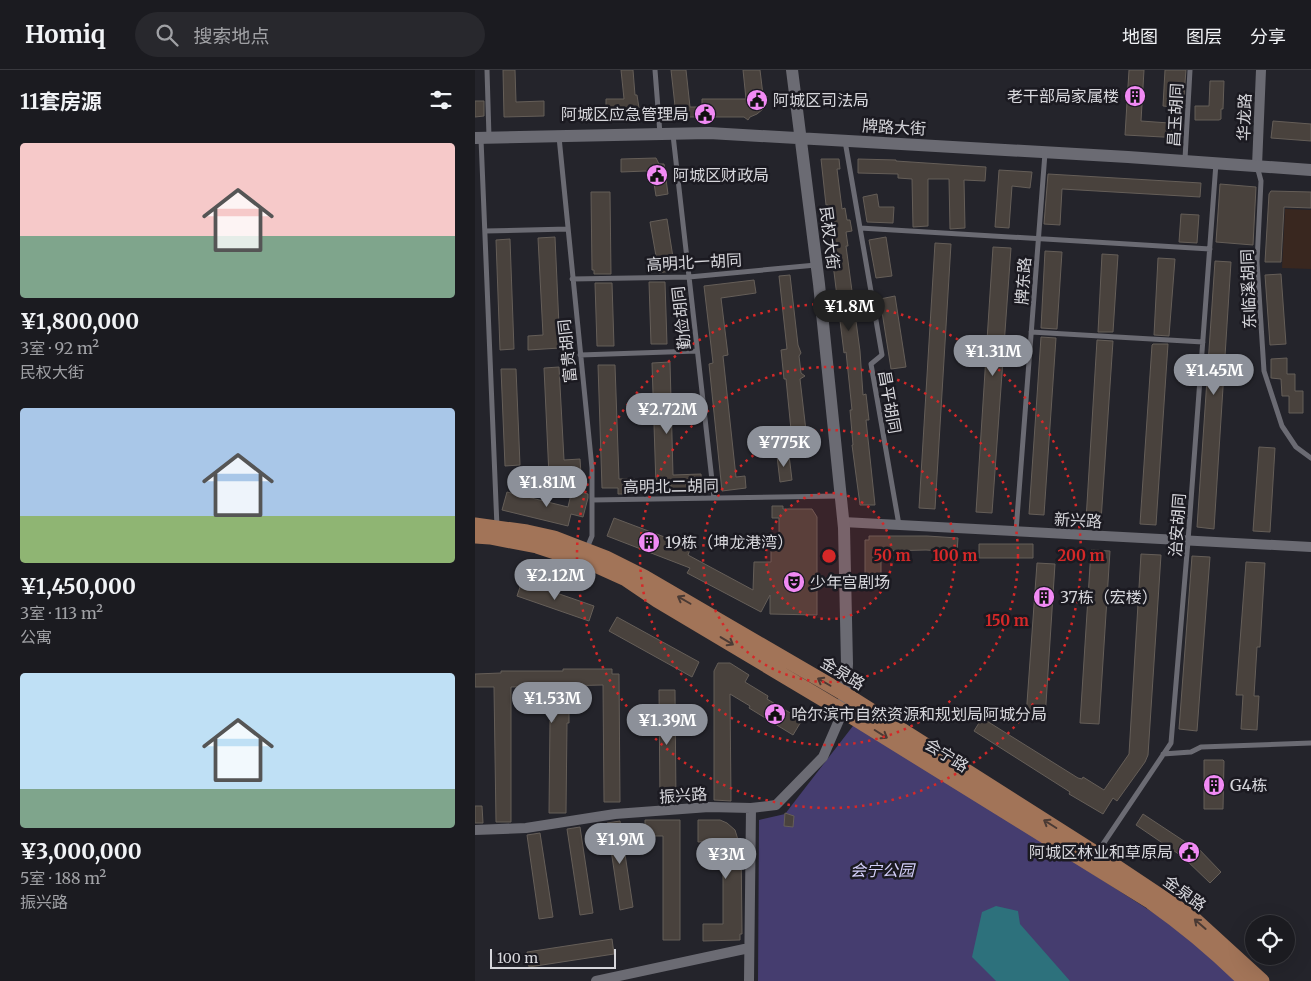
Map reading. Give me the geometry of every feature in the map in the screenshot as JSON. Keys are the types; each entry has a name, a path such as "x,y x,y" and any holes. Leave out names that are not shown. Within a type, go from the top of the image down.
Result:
{"main road":[{"path":"475,525 497,533"},
{"name":"会宁路","path":"475,536 497,533 537,546 584,555 626,579 657,600 1093,859 1180,923 1219,955 1245,981"},
{"name":"金泉路","path":"584,555 644,577 845,694 1093,859 1193,918 1261,981"}],"street":[{"name":"民权大街","path":"792,70 817,265 841,496 847,664 843,711"},
{"name":"华龙路","path":"1257,166 1261,70"},
{"name":"牌路大街","path":"482,138 709,133 1045,152 1311,170"},
{"name":"新兴路","path":"843,522 1311,547"},
{"name":"振兴路","path":"475,830 526,828 615,814 709,807 751,808 776,805 823,757 843,711"},
{"path":"749,981 751,808"},
{"path":"597,981 749,948"}],"lane":[{"path":"487,70 482,138 497,533"},
{"path":"655,70 660,134"},
{"name":"昌玉胡同","path":"1185,161 1190,70"},
{"name":"勤俭胡同","path":"673,134 714,498"},
{"name":"富贵胡同","path":"559,136 592,468 592,536 584,555"},
{"name":"昌平胡同","path":"845,140 882,355 871,364 899,525"},
{"name":"牌东路","path":"1016,531 1045,152"},
{"name":"治安胡同","path":"1093,859 1171,743 1216,163"},
{"name":"东临溪胡同","path":"1257,166 1261,181 1257,262 1264,371 1282,426 1296,447 1311,458"},
{"path":"861,228 1210,249"},
{"path":"485,231 568,229"},
{"name":"高明北一胡同","path":"573,279 689,277 817,265"},
{"path":"1031,332 1203,342"},
{"path":"580,354 697,352"},
{"name":"高明北二胡同","path":"592,500 841,496"},
{"path":"1163,754 1191,752 1201,747 1311,743"}],"shaded area":[{"path":"1285,209 1311,210 1311,269 1282,268"}],"green space":[{"name":"会宁公园","path":"856,722 1188,935 1238,981 758,981 759,820 785,814"}],"water":[{"path":"996,906 1018,911 1020,924 1070,981 996,981 972,957 982,912"}],"building":[{"path":"503,70 515,70 516,102 544,101 544,116 504,117"},
{"path":"621,70 633,70 635,95 637,95 639,108 630,107 633,115 621,113 621,111 606,111 606,99 624,99"},
{"path":"671,70 686,70 690,107 702,107 702,99 746,99 743,70 760,70 763,95 768,97 764,101 763,109 748,120 744,117 678,117 676,115"},
{"name":"老干部局家属楼","path":"1129,70 1144,70 1141,121 1183,124 1182,138 1125,135"},
{"path":"1165,70 1186,70 1183,108 1163,106"},
{"path":"1210,81 1224,81 1221,119 1195,120 1195,106 1209,106"},
{"path":"475,101 484,101 484,116 475,117"},
{"path":"1273,121 1311,124 1311,141 1271,138"},
{"name":"阿城区财政局","path":"656,158 659,164 664,164 668,194 656,196 653,177 646,171 621,172 621,159"},
{"path":"821,159 839,159 840,169 837,169 842,209 845,208 847,220 850,220 852,231 846,232 848,246 846,246 860,351 863,395 866,394 869,420 866,420 875,505 860,505 852,445 850,410 852,410 846,352 844,353 833,264 837,264 828,205 826,205"},
{"path":"858,159 986,167 985,181 964,180 965,228 950,229 949,179 928,179 928,226 913,227 912,179 898,178 898,174 858,173"},
{"path":"999,170 1032,172 1030,188 1012,186 1009,228 995,227"},
{"path":"1048,174 1201,183 1200,197 1062,189 1060,225 1044,224"},
{"path":"1220,184 1256,187 1253,245 1216,242"},
{"path":"1271,191 1311,192 1311,208 1284,207 1281,262 1265,262 1269,194"},
{"path":"591,192 610,192 611,274 594,274 594,270 592,270"},
{"path":"877,194 879,207 894,207 893,223 867,222 863,197"},
{"path":"1181,214 1199,215 1197,243 1179,242"},
{"path":"667,219 675,270 659,273 650,222"},
{"path":"555,237 560,348 528,350 528,336 543,335 538,238"},
{"path":"886,237 892,276 876,278 869,240"},
{"path":"510,239 514,349 500,350 496,240"},
{"path":"935,243 951,244 935,509 919,508"},
{"path":"993,247 1011,248 992,513 976,512"},
{"path":"1045,251 1062,252 1057,329 1041,328"},
{"path":"1102,254 1118,255 1113,332 1098,332"},
{"path":"1158,258 1175,259 1169,336 1154,335"},
{"path":"1215,261 1231,262 1214,529 1197,527"},
{"path":"1281,274 1286,344 1270,345 1265,275"},
{"path":"790,275 798,345 801,353 799,356 801,373 805,376 800,379 808,448 793,450 786,379 784,379 781,350 787,349 779,276"},
{"path":"754,280 756,293 721,298 728,355 723,356 736,477 745,476 746,488 722,491 709,364 713,363 704,286"},
{"path":"649,282 665,282 667,344 651,344"},
{"path":"595,283 612,283 614,346 597,346"},
{"path":"895,296 906,367 891,369 880,299"},
{"path":"1041,337 1056,338 1044,515 1029,514"},
{"path":"1097,340 1113,341 1101,521 1086,520"},
{"path":"1153,344 1168,344 1156,525 1140,524"},
{"path":"1287,358 1287,374 1295,374 1295,391 1303,391 1303,413 1289,413 1289,396 1282,396 1281,379 1271,378 1271,359"},
{"path":"670,362 673,475 701,474 702,491 671,492 671,485 656,486 652,363"},
{"path":"598,365 615,365 619,479 635,479 636,494 618,494 618,488 602,488"},
{"path":"559,367 564,460 580,459 581,474 549,476 544,368"},
{"path":"501,369 516,369 520,465 505,466"},
{"path":"1259,447 1275,448 1270,532 1253,531"},
{"path":"789,455 792,480 780,482 777,456"},
{"path":"572,490 588,494 588,498 583,517 571,514 568,526 502,510 507,492 568,507"},
{"path":"772,506 783,506 783,509 812,509 817,517 817,615 770,614 770,595 761,612 687,573 690,568 607,536 614,518 691,547 688,555 753,590 754,562 771,562 771,549 779,549 779,518 772,518"},
{"path":"869,536 958,538 957,552 926,550 881,551 881,575 865,575 865,540 869,540"},
{"path":"979,544 1033,544 1033,558 979,558"},
{"path":"1091,550 1110,551 1099,724 1080,723"},
{"path":"1141,554 1161,555 1148,755 1117,801 1113,798 1103,814 1069,794 1070,792 974,731 982,718 1078,778 1082,779 1083,777 1104,790 1129,754"},
{"path":"1192,556 1210,557 1197,731 1179,729"},
{"path":"1246,562 1265,563 1260,647 1257,647 1254,696 1259,696 1257,730 1241,729 1243,695 1236,695"},
{"path":"1037,563 1055,564 1045,719 1026,717"},
{"path":"522,581 594,606 589,621 517,596"},
{"path":"617,617 699,662 692,677 609,631"},
{"path":"718,663 730,663 749,675 745,682 768,696 767,699 802,720 793,735 730,694 731,801 714,800 714,671"},
{"path":"563,669 612,669 612,674 619,674 620,802 604,802 603,685 511,687 511,822 496,822 494,687 475,687 475,674 501,673 501,671 563,671"},
{"path":"659,690 675,690 676,802 660,802"},
{"path":"554,704 569,704 566,813 549,813 550,721 554,721"},
{"name":"G4栋","path":"1204,760 1224,761 1223,809 1204,809"},
{"path":"475,806 482,806 483,823 475,823"},
{"path":"785,813 794,816 793,827 784,826"},
{"name":"阿城区林业和草原局","path":"1143,814 1193,847 1195,845 1221,872 1210,883 1183,857 1136,825"},
{"path":"645,820 680,820 680,940 663,940 663,836 645,836"},
{"path":"698,820 720,820 727,823 735,830 739,843 741,843 742,934 740,934 740,940 703,941 703,924 723,924 723,848 719,848 719,841 698,842"},
{"path":"620,821 633,907 620,910 607,823"},
{"path":"580,827 593,913 580,915 567,829"},
{"path":"540,833 553,917 539,919 527,835"},
{"path":"612,939 614,954 529,967 527,952"}],"place":[{"name":"老干部局家属楼","path":"1135,96"},
{"name":"阿城区司法局","path":"757,100"},
{"name":"阿城区应急管理局","path":"705,114"},
{"name":"阿城区财政局","path":"657,175"},
{"name":"19栋（坤龙港湾）","path":"649,542"},
{"name":"少年宫剧场","path":"794,582"},
{"name":"37栋（宏楼）","path":"1044,597"},
{"name":"哈尔滨市自然资源和规划局阿城分局","path":"775,714"},
{"name":"G4栋","path":"1214,785"},
{"name":"阿城区林业和草原局","path":"1189,852"}]}
